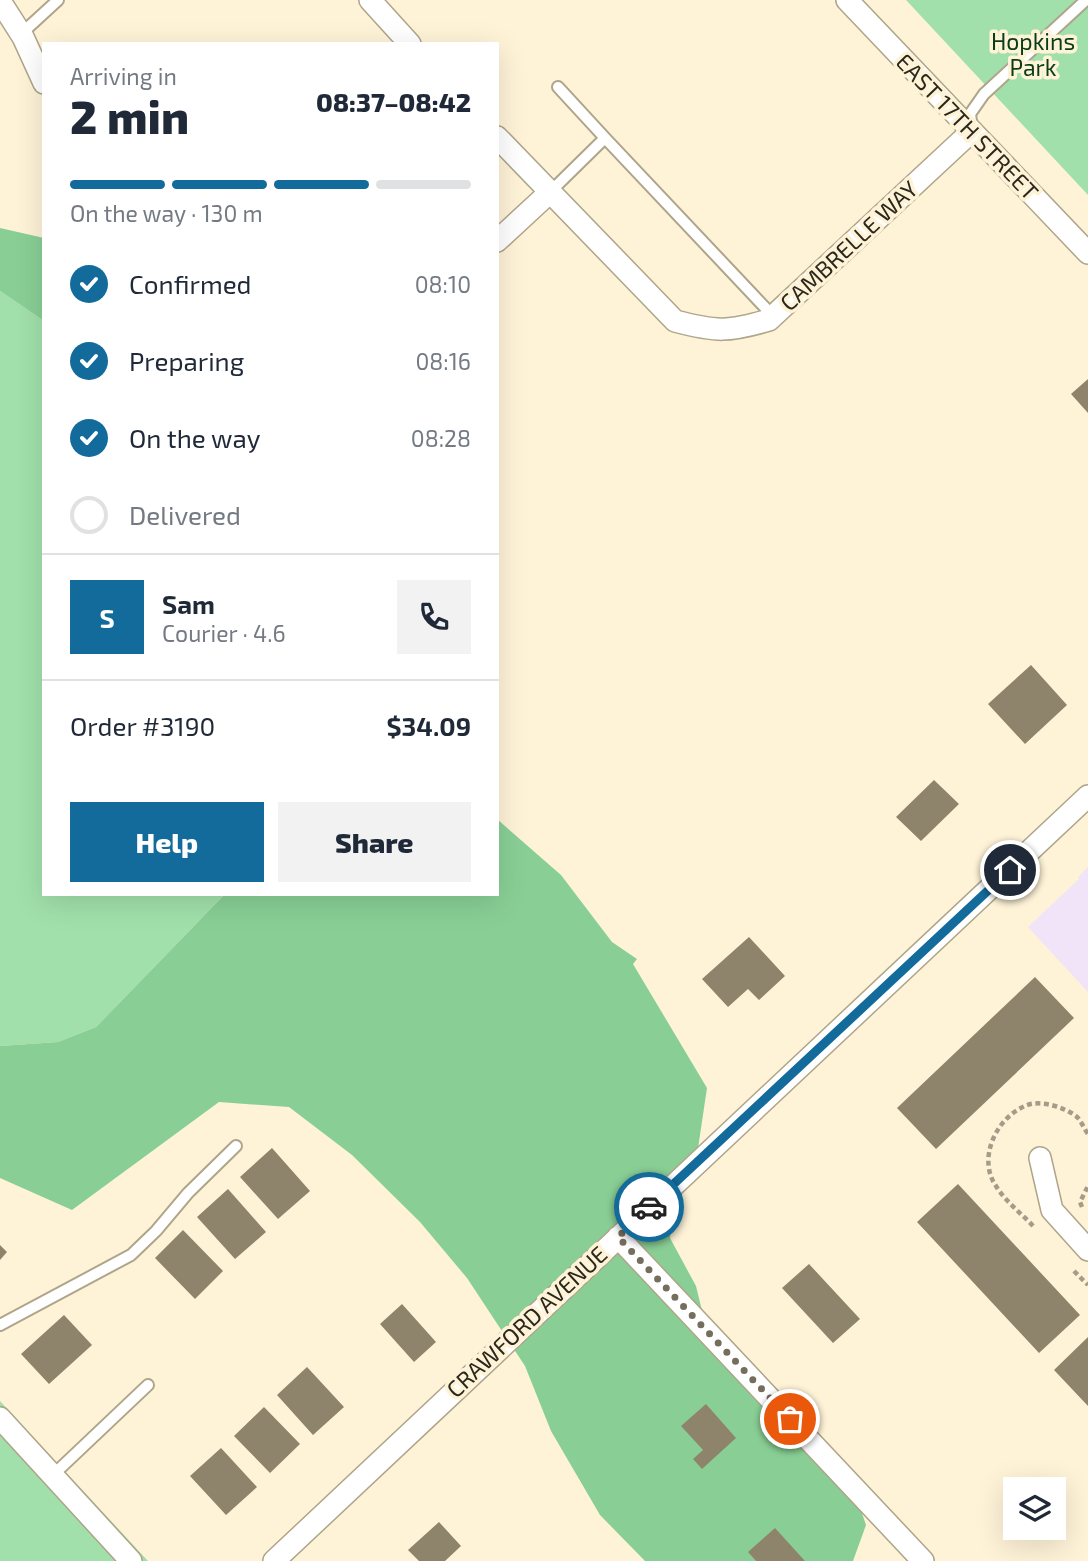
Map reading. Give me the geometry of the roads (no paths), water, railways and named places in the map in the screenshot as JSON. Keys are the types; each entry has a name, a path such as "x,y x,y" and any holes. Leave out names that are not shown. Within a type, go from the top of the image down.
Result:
{"street":[{"path":"370,0 408,42"},
{"name":"EAST 17TH STREET","path":"847,0 1088,253"},
{"path":"0,1 21,34 42,79"},
{"name":"CAMBRELLE WAY","path":"499,139 675,321 701,328 733,331 774,316 972,131"},
{"path":"499,239 549,192"},
{"name":"CRAWFORD AVENUE","path":"274,1561 1088,796"},
{"path":"1040,1158 1052,1210 1088,1250"},
{"path":"618,1237 923,1561"},
{"path":"0,1418 131,1561"}],"lane":[{"path":"21,34 58,0"},
{"path":"972,131 970,114 984,94 1086,0"},
{"path":"558,87 774,316"},
{"path":"549,192 605,138"},
{"path":"0,1325 131,1255 236,1146"},
{"path":"53,1475 148,1385"}],"park label":[{"name":"Hopkins Park","path":"1033,55"}]}
